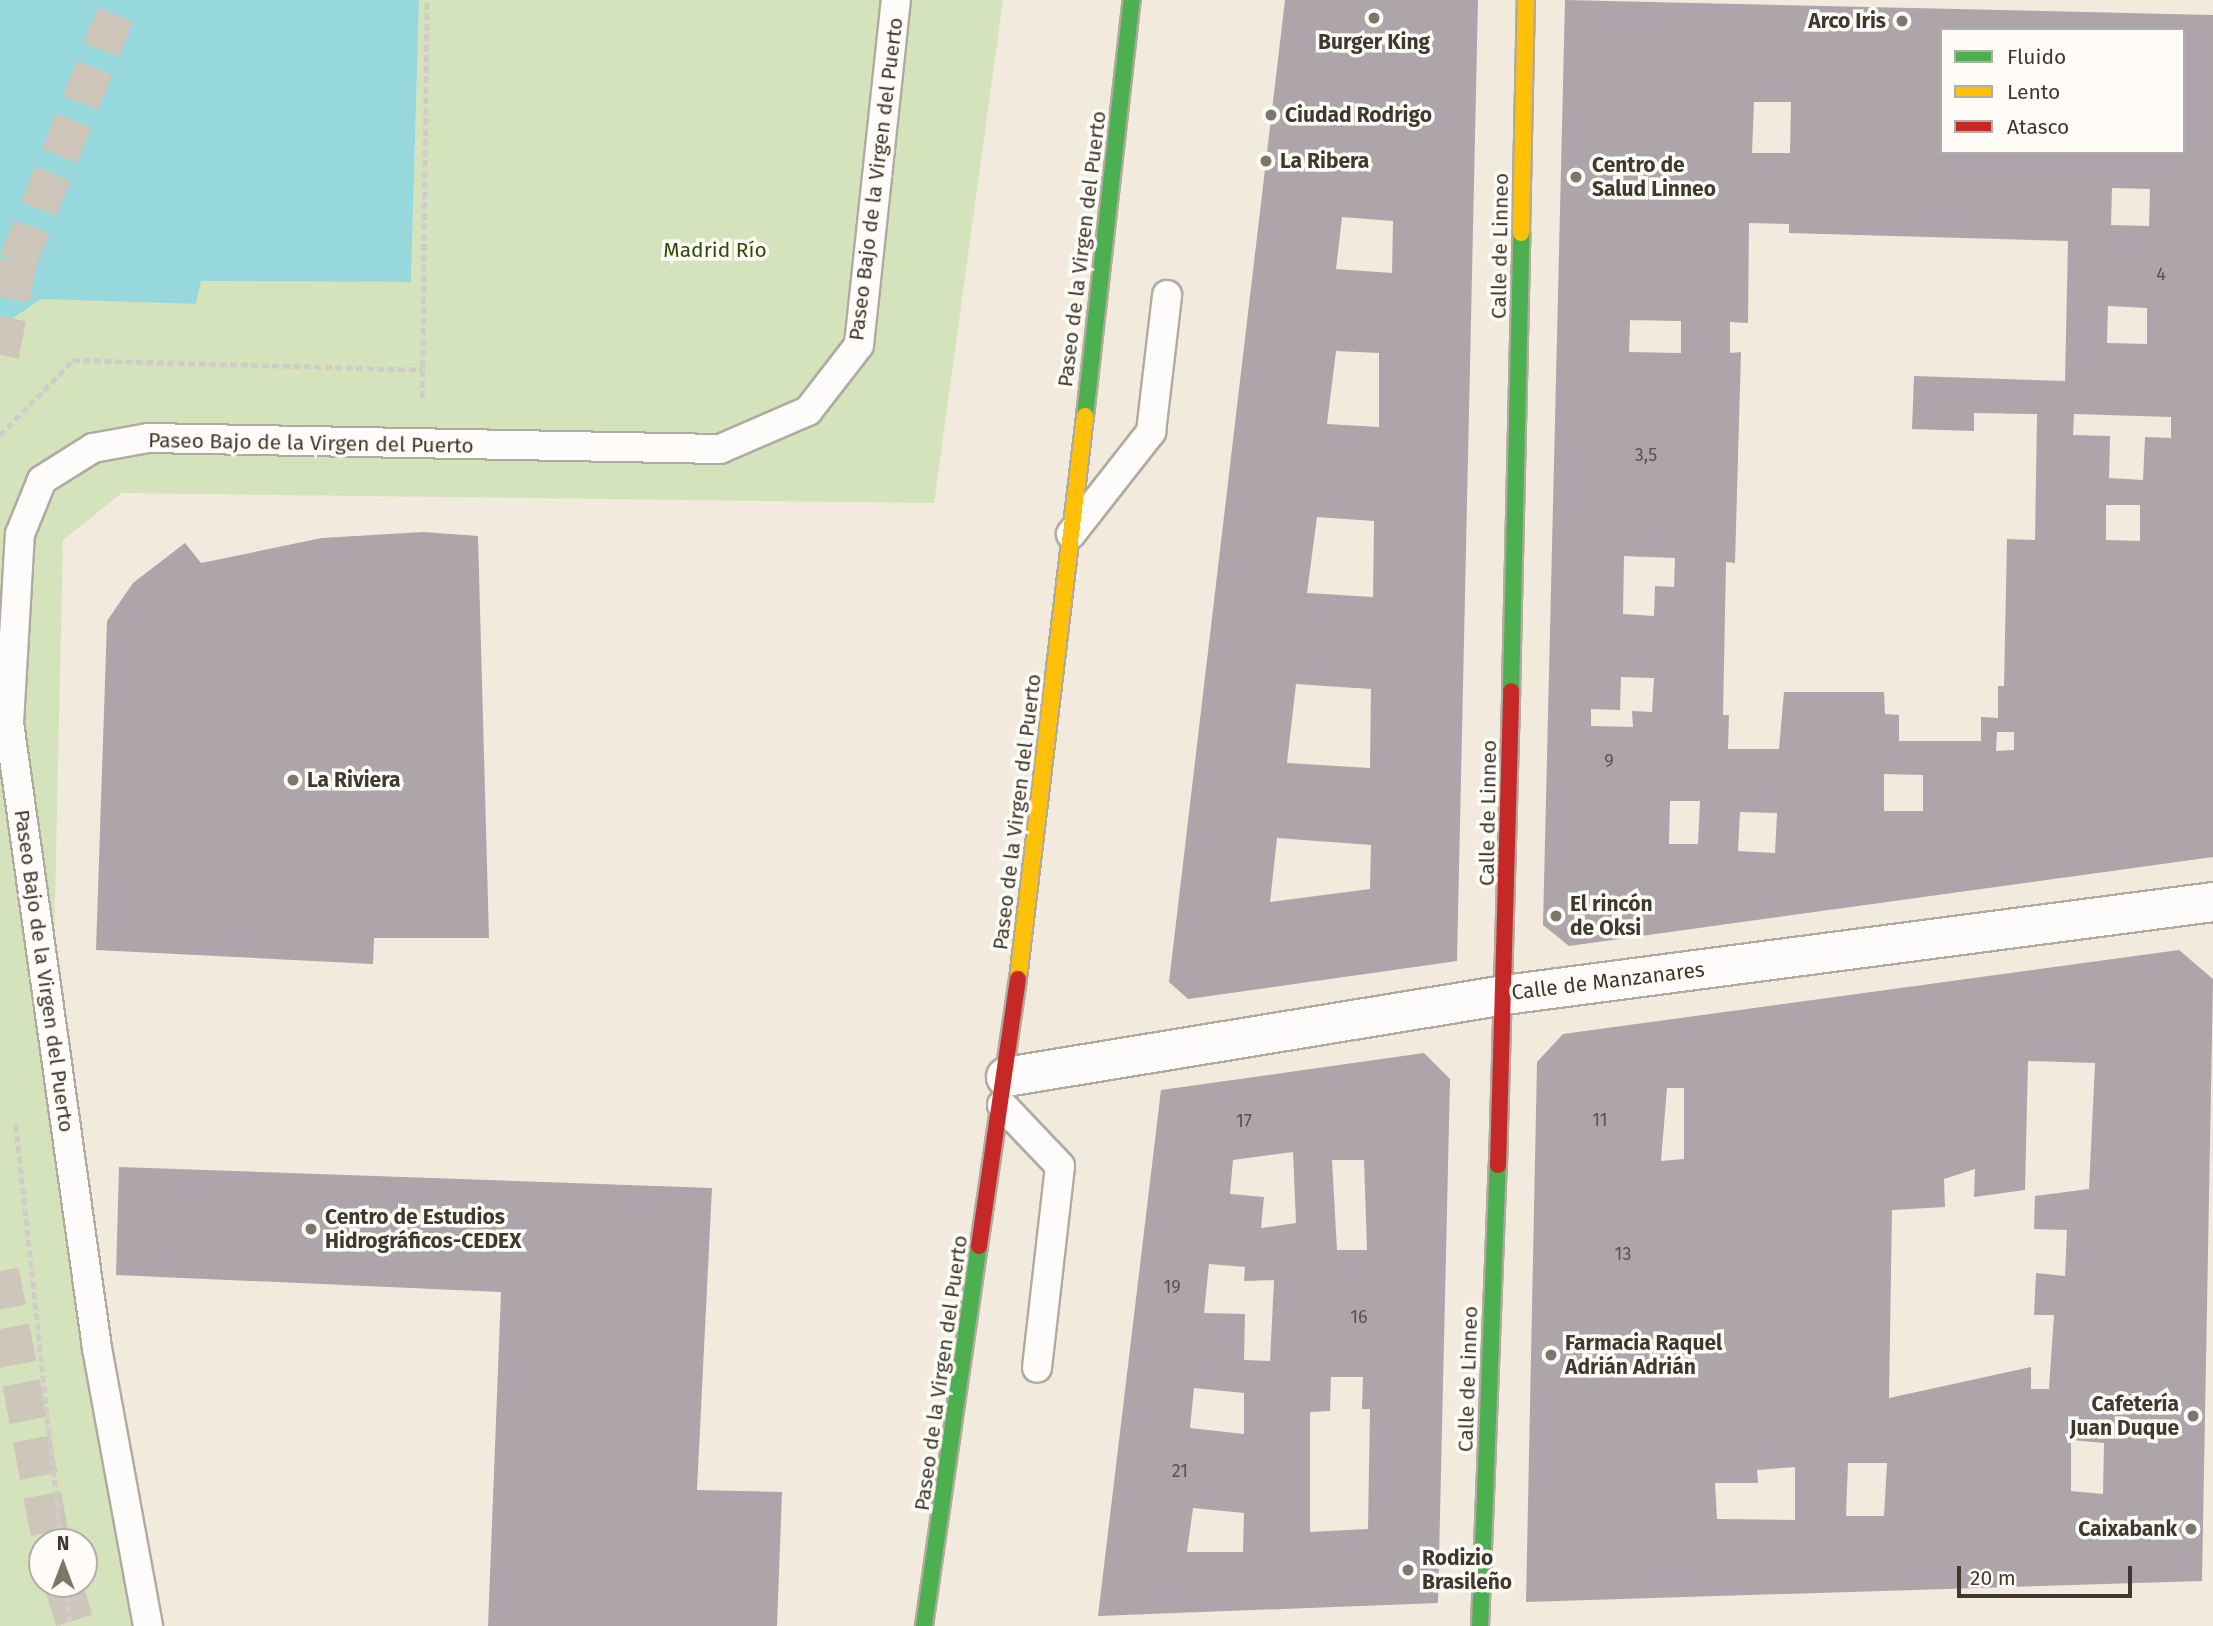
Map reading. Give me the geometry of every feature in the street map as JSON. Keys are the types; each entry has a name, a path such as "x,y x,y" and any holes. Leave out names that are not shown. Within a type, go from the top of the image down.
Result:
{"street":[{"name":"Paseo de la Virgen del Puerto","path":"924,1626 1004,1091 1132,0"},
{"name":"Calle de Linneo","path":"1480,1626 1505,995 1526,0"},
{"name":"Calle de Manzanares","path":"1004,1091 1505,995 2213,902"}],"lane":[{"name":"Paseo Bajo de la Virgen del Puerto","path":"148,1626 97,1348 9,723 20,534 42,480 93,448 148,438 720,449 808,411 859,345 896,0"},
{"path":"1069,537 1151,432 1167,295"},
{"path":"1004,1091 1060,1166 1037,1368"}],"path":[{"path":"421,444 427,0"},
{"path":"0,435 73,360 423,370"},
{"path":"16,1115 60,1528"},
{"path":"67,1598 70,1626"}],"green space":[{"name":"Madrid Río","path":"419,0 1003,0 934,503 122,493 63,540 53,993 143,1626 0,1626 0,297 196,304 200,281 411,282"}],"water":[{"path":"0,0 419,0 411,282 201,281 196,304 41,299 0,327"}],"building":[{"path":"1285,0 1478,0 1457,961 1188,999 1169,982","holes":["1342,217 1393,221 1392,273 1336,269","1336,351 1379,353 1379,427 1327,424","1317,517 1374,521 1373,597 1307,593","1296,684 1371,689 1370,768 1287,763","1277,838 1371,845 1370,889 1270,902"]},
{"path":"1565,0 2213,15 2213,857 1569,946 1543,925","holes":["1754,102 1791,102 1790,153 1752,153","2112,188 2150,189 2149,226 2111,225","1749,223 1789,224 1789,233 2068,241 2065,381 1914,376 1912,429 1974,431 1974,413 2037,414 2035,540 2007,539 2004,686 1998,686 1998,718 1981,717 1981,741 1899,741 1899,715 1885,714 1884,692 1784,692 1779,749 1728,749 1729,715 1723,715 1726,562 1735,563 1741,352 1730,353 1730,322 1748,323","2108,306 2147,308 2147,344 2107,343","1630,320 1681,321 1681,353 1629,352","2074,414 2171,417 2171,438 2145,437 2143,480 2109,478 2110,436 2073,435","2106,505 2140,505 2140,541 2106,540","1624,556 1675,558 1674,587 1655,586 1654,616 1623,614","1621,677 1654,678 1652,712 1632,711 1633,727 1591,726 1591,709 1620,710","1997,732 2014,732 2014,750 1996,751","1884,774 1923,775 1923,811 1884,811","1670,801 1700,801 1698,844 1669,844","1740,812 1777,813 1775,853 1738,851"]},
{"name":"La Riviera","path":"423,532 478,536 489,938 374,938 373,964 96,950 107,621 133,583 185,543 201,563 322,538"},
{"path":"2179,950 2213,979 2202,1581 1526,1602 1537,1062 1563,1034","holes":["2028,1061 2095,1063 2089,1189 2035,1196 2034,1229 2067,1230 2065,1276 2036,1273 2034,1315 2054,1315 2049,1389 2031,1389 2031,1367 1889,1398 1892,1210 1945,1207 1944,1179 1975,1169 1974,1197 2025,1190","1667,1088 1684,1088 1684,1159 1661,1161","2071,1440 2104,1443 2103,1494 2071,1491","1848,1463 1887,1463 1884,1516 1846,1516","1795,1467 1795,1520 1717,1519 1715,1483 1758,1483 1757,1470"]},
{"path":"1424,1053 1450,1079 1438,1603 1098,1616 1161,1090","holes":["1293,1152 1296,1223 1261,1228 1264,1197 1230,1194 1233,1160","1332,1160 1364,1160 1367,1250 1337,1250","1209,1264 1245,1267 1244,1281 1274,1280 1270,1361 1244,1360 1245,1314 1204,1313","1331,1377 1363,1377 1362,1409 1370,1409 1368,1529 1310,1532 1310,1412 1330,1411","1194,1388 1244,1393 1244,1434 1190,1428","1193,1508 1244,1513 1243,1552 1187,1552"]},
{"path":"119,1167 712,1188 697,1490 782,1492 777,1626 488,1626 501,1292 116,1275"}],"tunnel":[{"path":"0,355 18,262 121,0"},
{"path":"0,1271 48,1528"},
{"path":"67,1598 76,1626"}],"traffic: fast":[{"path":"1085,416 1132,0"},
{"path":"1511,691 1521,233"},
{"path":"1480,1626 1498,1165"},
{"path":"924,1626 979,1246"}],"traffic: slow":[{"path":"1521,233 1526,0"},
{"path":"1018,979 1085,416"}],"traffic: jam":[{"path":"1498,1165 1511,691"},
{"path":"979,1246 1018,979"}],"place":[{"name":"Burger King","path":"1374,18"},
{"name":"Arco Iris","path":"1902,21"},
{"name":"Ciudad Rodrigo","path":"1271,115"},
{"name":"La Ribera","path":"1266,161"},
{"name":"Centro de Salud Linneo","path":"1576,177"},
{"name":"La Riviera","path":"293,780"},
{"name":"El rincón de Oksi","path":"1556,916"},
{"name":"Centro de Estudios Hidrográficos-CEDEX","path":"311,1229"},
{"name":"Farmacia Raquel Adrián Adrián","path":"1551,1355"},
{"name":"Cafetería Juan Duque","path":"2193,1416"},
{"name":"Caixabank","path":"2191,1529"},
{"name":"Rodizio Brasileño","path":"1408,1570"}]}
